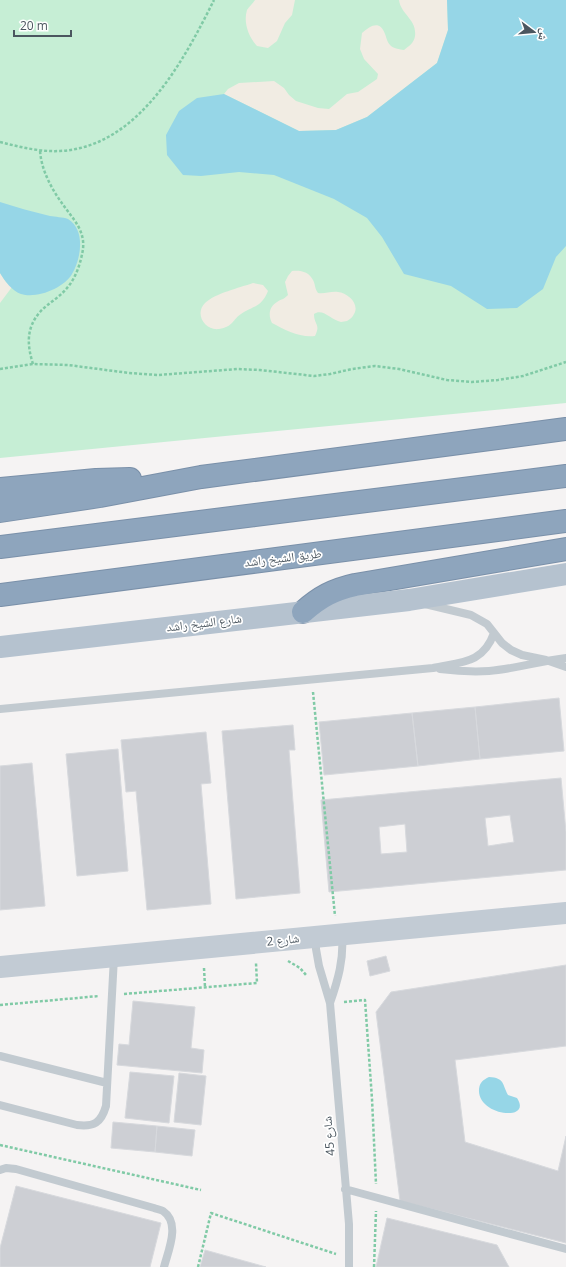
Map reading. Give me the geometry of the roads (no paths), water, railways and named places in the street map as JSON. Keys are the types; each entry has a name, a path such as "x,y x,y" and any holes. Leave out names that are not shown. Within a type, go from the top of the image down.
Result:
{"highway":[{"path":"0,511 100,496 202,476 566,429"},
{"path":"0,489 96,480 202,476"},
{"path":"0,547 566,476"},
{"name":"طريق الشيخ راشد","path":"0,595 566,521"},
{"path":"303,612 326,594 355,584 566,549"}],"main road":[{"name":"شارع الشيخ راشد","path":"0,647 409,600 560,577"}],"street":[{"name":"شارع 2","path":"0,967 566,913"}],"lane":[{"path":"409,600 471,615 487,624 502,643 511,650 522,655 546,660 566,667"},
{"path":"0,709 433,668 474,658 484,652 490,644 494,633"},
{"path":"433,668 461,671 490,670 566,658"},
{"name":"شارع 45","path":"330,1003 341,965 343,947 339,935"},
{"name":"شارع 45","path":"316,937 318,966 330,1003 349,1224 349,1263"},
{"path":"0,1105 77,1125 87,1126 96,1123 103,1116 106,1106 114,956"},
{"path":"0,1056 107,1083"},
{"path":"0,1170 6,1168 16,1170 163,1211 170,1219 173,1228 172,1238 164,1267"},
{"path":"345,1189 566,1249"}],"water":[{"path":"447,0 566,0 566,246 556,257 543,289 517,308 487,309 451,286 404,274 382,237 367,218 334,199 274,175 239,172 201,176 183,175 167,155 166,135 179,111 197,98 224,94 299,131 336,130 367,117 437,63 448,30"},
{"path":"0,202 50,216 66,218 74,224 80,237 78,261 72,274 63,284 42,294 27,295 18,293 6,282 0,273"},
{"path":"489,1077 500,1080 508,1095 517,1098 520,1106 518,1111 503,1113 486,1105 481,1098 479,1089 482,1082"}]}
